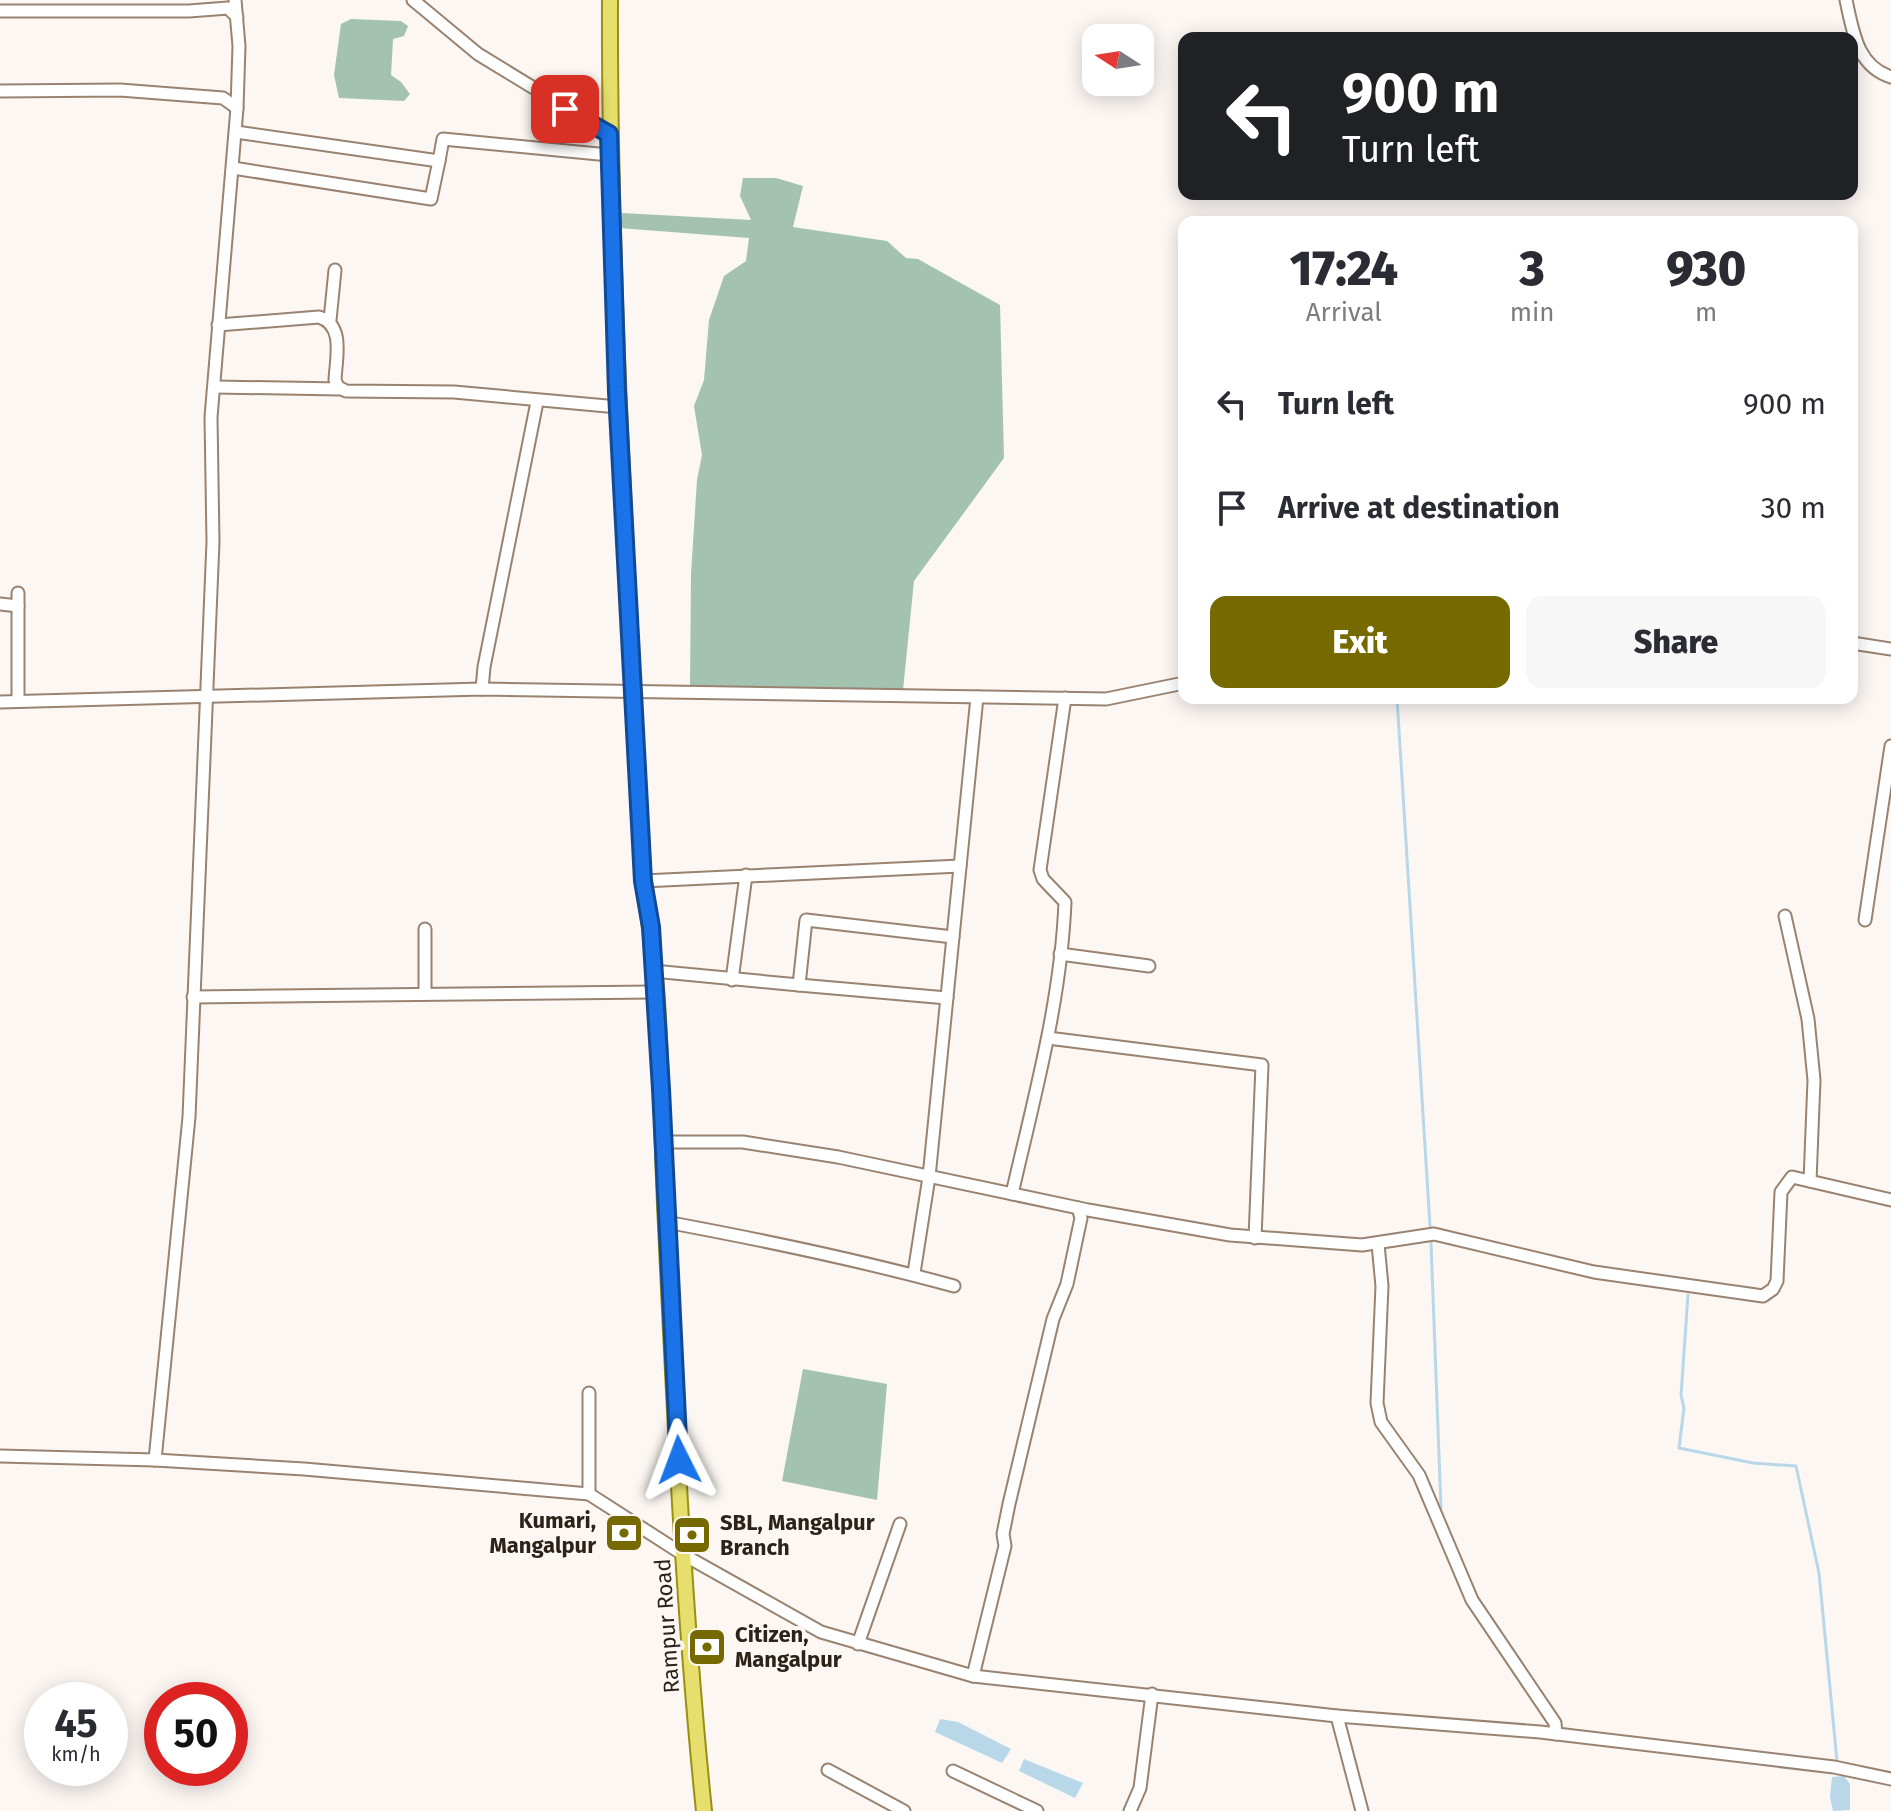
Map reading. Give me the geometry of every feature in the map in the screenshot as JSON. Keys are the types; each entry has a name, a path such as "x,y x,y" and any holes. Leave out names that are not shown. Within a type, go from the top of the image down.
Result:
{"main road":[{"name":"Rampur Road","path":"610,0 609,155 618,407 643,881 651,927 684,1555 704,1811"}],"street":[{"path":"215,8 227,0"},
{"path":"155,1460 188,1132 213,542 211,417 236,132 235,0"},
{"path":"413,0 478,54 609,134"},
{"path":"1846,0 1855,32"},
{"path":"0,11 189,11 228,8 237,17"},
{"path":"1858,45 1861,56 1878,72 1891,77"},
{"path":"0,91 120,90 223,98 237,108"},
{"path":"236,132 439,161"},
{"path":"233,168 431,199 443,139 609,155"},
{"path":"335,270 330,320 337,331 335,380 341,389"},
{"path":"218,325 319,317 330,320"},
{"path":"215,387 454,392 618,407"},
{"path":"482,689 537,402"},
{"path":"18,593 18,701"},
{"path":"0,604 18,606"},
{"path":"1858,644 1891,649"},
{"path":"0,702 482,689 633,694 1106,699 1178,684"},
{"path":"914,1273 929,1177 977,697"},
{"path":"1012,1194 1048,1038 1060,954 1065,902 1043,879 1040,870 1065,698"},
{"path":"1865,920 1891,746"},
{"path":"643,881 960,866"},
{"path":"732,980 746,875"},
{"path":"1785,916 1808,1019 1814,1080 1810,1181"},
{"path":"799,985 806,920 953,937"},
{"path":"425,929 425,994"},
{"path":"1060,954 1149,966"},
{"path":"653,971 947,998"},
{"path":"193,997 654,992"},
{"path":"1048,1038 1262,1065 1255,1238"},
{"path":"663,1142 743,1142 838,1157 1078,1208 1255,1238 1378,1244 1434,1234 1594,1272 1763,1296 1773,1289 1777,1281 1781,1192 1792,1177 1891,1200"},
{"path":"973,1676 998,1578 1009,1504 1050,1332 1067,1284 1081,1218 1078,1208"},
{"path":"666,1222 803,1248 914,1273 954,1286"},
{"path":"1378,1244 1382,1286 1377,1403 1381,1422 1419,1475 1472,1600 1555,1723 1556,1734"},
{"path":"589,1393 589,1494"},
{"path":"0,1456 155,1460 589,1494 684,1555 821,1632 973,1676 1337,1716 1556,1734 1834,1767 1891,1779"},
{"path":"858,1644 900,1524"},
{"path":"1130,1811 1140,1788 1152,1694"},
{"path":"1337,1716 1362,1811"},
{"path":"828,1770 904,1811"},
{"path":"953,1771 1037,1811"}],"green space":[{"path":"351,19 401,21 408,26 404,36 393,39 391,75 410,94 404,101 339,98 334,75 341,24"},
{"path":"743,178 776,178 803,186 793,227 887,241 906,258 918,259 1000,305 1004,458 914,581 903,690 690,687 691,574 697,480 702,455 694,406 704,380 709,320 724,276 746,261 749,238 619,228 622,213 751,220 740,196"},
{"path":"803,1369 887,1384 877,1500 782,1481"}],"water":[{"path":"940,1719 958,1722 1011,1749 1002,1763 935,1732"},
{"path":"1024,1759 1083,1783 1075,1798 1019,1771"},
{"path":"1844,1776 1850,1784 1850,1810 1833,1811 1830,1797 1832,1777"}],"waterway":[{"path":"1397,704 1430,1226"},
{"path":"1431,1243 1441,1508"},
{"path":"1688,1295 1681,1395 1684,1408 1679,1448 1753,1463 1796,1466 1819,1573 1837,1761"}],"place":[{"name":"Kumari, Mangalpur","path":"624,1533"},
{"name":"SBL, Mangalpur Branch","path":"692,1535"},
{"name":"Citizen, Mangalpur","path":"707,1647"}],"route":[{"path":"565,109 609,134 617,392 643,881 651,927 661,1089 679,1460"}]}
